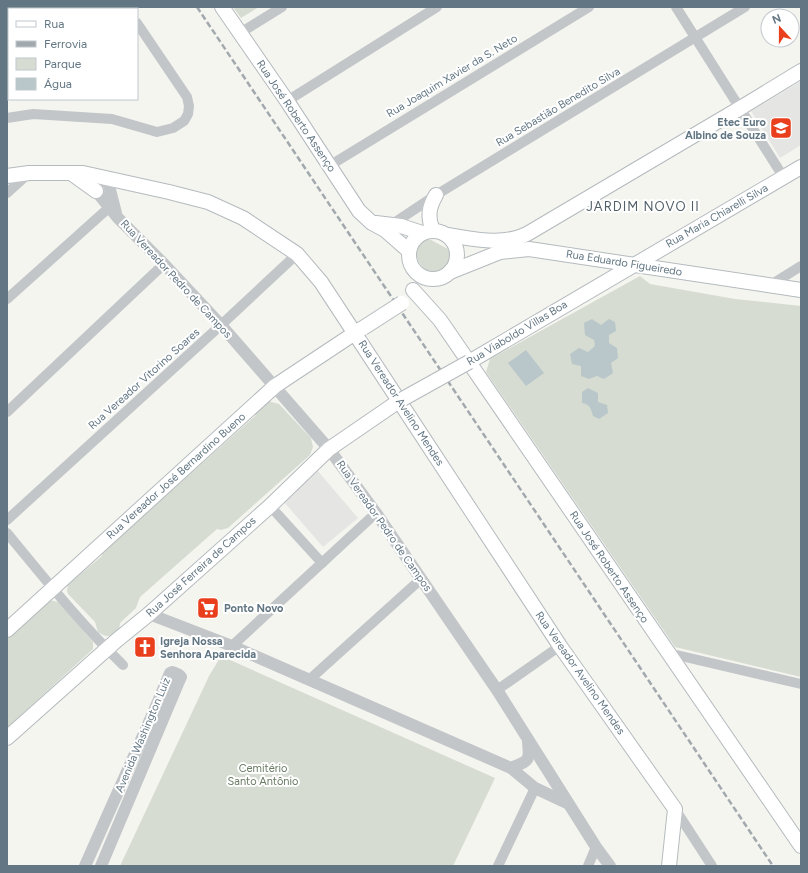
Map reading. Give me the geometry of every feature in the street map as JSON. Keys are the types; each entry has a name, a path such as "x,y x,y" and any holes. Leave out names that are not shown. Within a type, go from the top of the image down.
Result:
{"main road":[{"name":"Rua José Roberto Assenço","path":"222,7 287,101 359,211 372,222 387,227 408,228 428,232"},
{"path":"448,235 455,243 458,253 456,264 447,275 435,280 426,279 418,275 410,263 409,251 411,244 416,238 428,232 438,231 448,235 484,240 507,241 517,238 546,224 801,71"},
{"name":"Rua Maria Chiarelli Silva","path":"634,264 801,167"},
{"name":"Rua Vereador Avelino Mendes","path":"7,176 29,173 83,172 208,202 243,218 296,254 321,282 359,331 400,401 560,646 675,810"},
{"path":"71,173 96,191"},
{"path":"428,232 429,209 436,194"},
{"path":"546,224 543,232 543,240 547,251"},
{"path":"387,227 409,251"},
{"name":"Rua Eduardo Figueiredo","path":"447,275 487,257 508,250 529,249 801,290"},
{"name":"Rua Viaboldo Villas Boa","path":"400,401 469,362 634,264"},
{"path":"410,297 418,279 418,275"},
{"name":"Rua Vereador José Bernardino Bueno","path":"7,630 275,386 410,297 433,286 447,275"},
{"name":"Rua José Roberto Assenço","path":"410,297 440,320 801,846"},
{"name":"Rua José Ferreira de Campos","path":"7,738 270,506 329,449 400,401"},
{"path":"669,866 675,810"}],"street":[{"path":"240,33 282,7"},
{"path":"287,101 437,7"},
{"name":"Rua Joaquim Xavier da S. Neto","path":"329,166 588,7"},
{"path":"676,7 739,109 784,178"},
{"name":"Rua Sebastião Benedito Silva","path":"387,227 436,194 745,7"},
{"path":"7,118 32,114 112,118 157,132 173,128 184,121 188,114 186,97 138,25"},
{"path":"138,39 148,40"},
{"path":"7,193 29,173"},
{"path":"96,191 103,177"},
{"name":"Rua Vereador Pedro de Campos","path":"103,177 111,206"},
{"name":"Rua Vereador Pedro de Campos","path":"96,191 111,206 118,218 164,264 221,325 329,449 376,513 497,690 567,803 610,866"},
{"path":"7,299 111,206"},
{"name":"Rua Vereador Vitorino Soares","path":"7,520 221,325 296,254"},
{"path":"7,412 164,264"},
{"path":"769,286 801,266"},
{"path":"270,506 322,563"},
{"path":"232,646 376,513"},
{"path":"7,533 53,588 123,665"},
{"path":"309,680 421,579"},
{"path":"149,614 232,646 511,768 535,788 567,803"},
{"path":"497,690 560,646"},
{"path":"668,653 801,684"},
{"name":"Avenida Washington Luiz","path":"86,866 170,674 172,672 175,673 181,677 180,680 101,866"},
{"path":"511,768 526,762 530,757 528,741"},
{"path":"122,785 134,790"},
{"path":"498,866 535,788"},
{"path":"675,810 712,866"},
{"path":"588,866 596,847"}],"shaded area":[{"name":"Etec Euro Albino de Souza","path":"801,81 801,145 780,158 751,111"},
{"path":"317,470 358,518 323,547 284,502"}],"green space":[{"path":"233,7 259,7 241,18"},
{"path":"423,238 431,240 448,249 453,262 444,271 439,273 430,272 426,270 419,262 416,250 419,240"},
{"path":"640,276 650,284 735,299 801,306 801,677 675,647 486,372 490,359"},
{"path":"268,401 279,404 311,438 313,447 310,455 228,528 221,530 217,529 140,597 136,608 120,623 119,630 109,636 98,632 95,622 68,594 68,584 101,557 104,551 255,416 257,411"},
{"path":"49,600 58,602 93,642 93,649 7,728 7,636"},
{"name":"Cemitério Santo Antônio","path":"221,656 495,778 453,866 120,866 209,676"}],"water":[{"path":"592,319 601,325 609,319 615,322 616,331 609,335 609,343 617,348 618,358 611,363 613,373 604,379 597,376 589,379 581,376 581,366 572,364 570,354 579,348 588,352 595,346 594,340 585,335 584,323"},
{"path":"526,350 544,373 526,386 508,363"},
{"path":"588,388 598,393 598,402 607,405 608,413 599,419 593,416 591,409 588,406 582,403 582,392"}],"railway":[{"path":"197,7 773,866"}],"place":[{"name":"Etec Euro Albino de Souza","path":"781,128"},
{"name":"Ponto Novo","path":"208,608"},
{"name":"Igreja Nossa Senhora Aparecida","path":"145,647"}],"district":[{"name":"JARDIM NOVO II","path":"643,206"}]}
